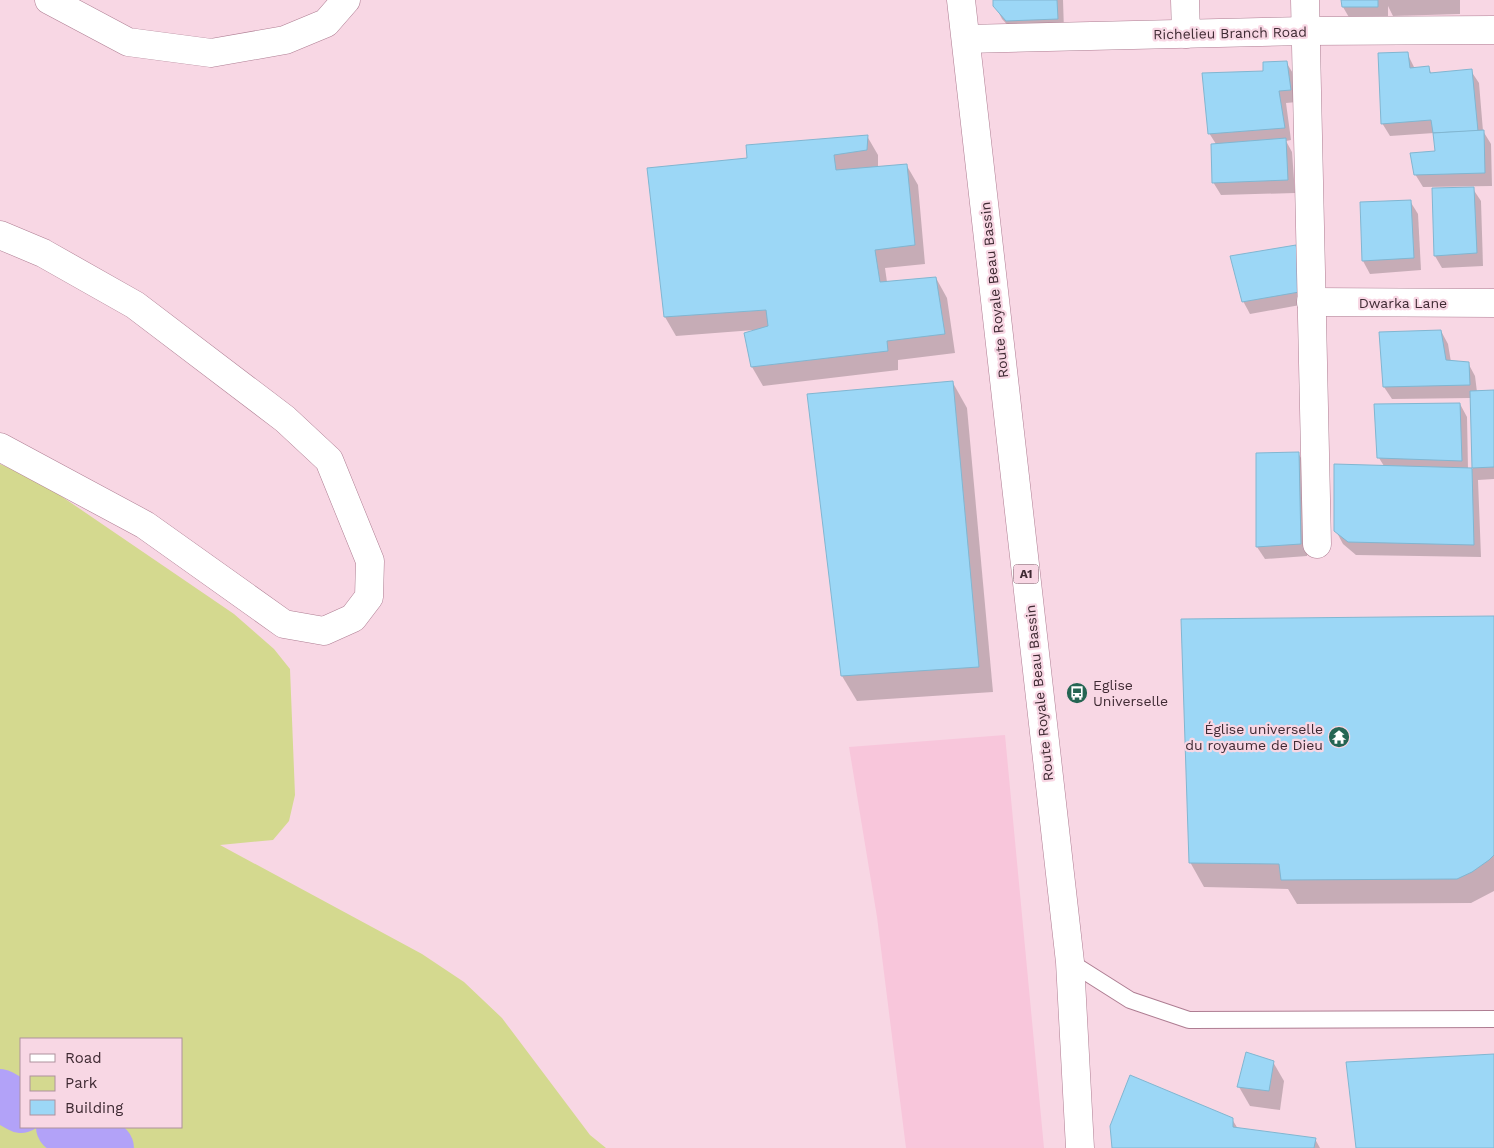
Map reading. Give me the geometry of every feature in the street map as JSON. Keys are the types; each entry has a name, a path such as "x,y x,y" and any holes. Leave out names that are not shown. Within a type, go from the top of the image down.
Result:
{"street":[{"path":"49,0 128,42 210,53 284,40 326,23 346,0"},
{"name":"Route Royale Beau Bassin","path":"961,0 1070,962 1080,1148"},
{"path":"1185,0 1186,34"},
{"path":"1305,0 1317,544"},
{"name":"Richelieu Branch Road","path":"966,39 1306,31 1494,30"},
{"path":"0,235 42,253 135,305 285,419 329,460 370,560 369,597 353,618 324,631 284,624 145,525 0,447"},
{"name":"Dwarka Lane","path":"1312,302 1494,303"}],"lane":[{"path":"1070,962 1130,1000 1189,1020 1494,1019"}],"shaded area":[{"path":"1005,735 1044,1148 906,1148 877,917 849,747"}],"green space":[{"path":"0,464 39,481 234,614 274,649 290,669 295,795 289,821 273,840 220,845 422,954 464,982 502,1018 590,1135 606,1148 0,1148"}],"building":[{"path":"993,0 1057,0 1058,19 1006,21 993,6"},
{"path":"1341,0 1378,0 1378,7 1342,7"},
{"path":"1408,52 1410,68 1429,66 1430,73 1472,69 1478,131 1433,133 1431,120 1381,124 1378,53"},
{"path":"1287,61 1291,90 1279,91 1285,128 1208,134 1202,73 1263,71 1263,62"},
{"path":"1484,130 1485,173 1414,175 1410,153 1435,151 1433,133"},
{"path":"868,135 867,150 834,155 836,170 907,164 915,245 875,250 880,282 936,277 945,334 887,341 888,351 751,367 744,333 768,326 766,310 664,317 647,168 747,158 746,145"},
{"path":"1286,138 1288,180 1212,183 1211,144"},
{"path":"1474,187 1477,253 1434,256 1432,188"},
{"path":"1411,200 1414,258 1362,261 1360,202"},
{"path":"1296,245 1305,291 1242,302 1230,256"},
{"path":"1441,330 1446,360 1469,362 1470,385 1383,387 1379,332"},
{"path":"953,381 979,667 841,676 807,394"},
{"path":"1494,390 1494,467 1472,468 1470,391"},
{"path":"1460,403 1462,461 1377,458 1374,404"},
{"path":"1299,452 1301,544 1256,547 1256,453"},
{"path":"1334,464 1472,468 1474,545 1348,542 1334,531"},
{"name":"Église universelle du royaume de Dieu","path":"1494,616 1494,855 1489,860 1472,872 1457,879 1281,880 1279,864 1189,863 1181,619"},
{"path":"1246,1052 1274,1061 1269,1091 1237,1087"},
{"path":"1494,1054 1494,1148 1356,1148 1346,1062"},
{"path":"1130,1075 1233,1118 1233,1127 1316,1138 1314,1148 1112,1148 1110,1126"}],"waterway":[{"path":"0,1095 20,1106"},
{"path":"64,1128 108,1148"}],"place":[{"name":"Eglise Universelle","path":"1077,693"},
{"name":"Église universelle du royaume de Dieu","path":"1339,737"}]}
